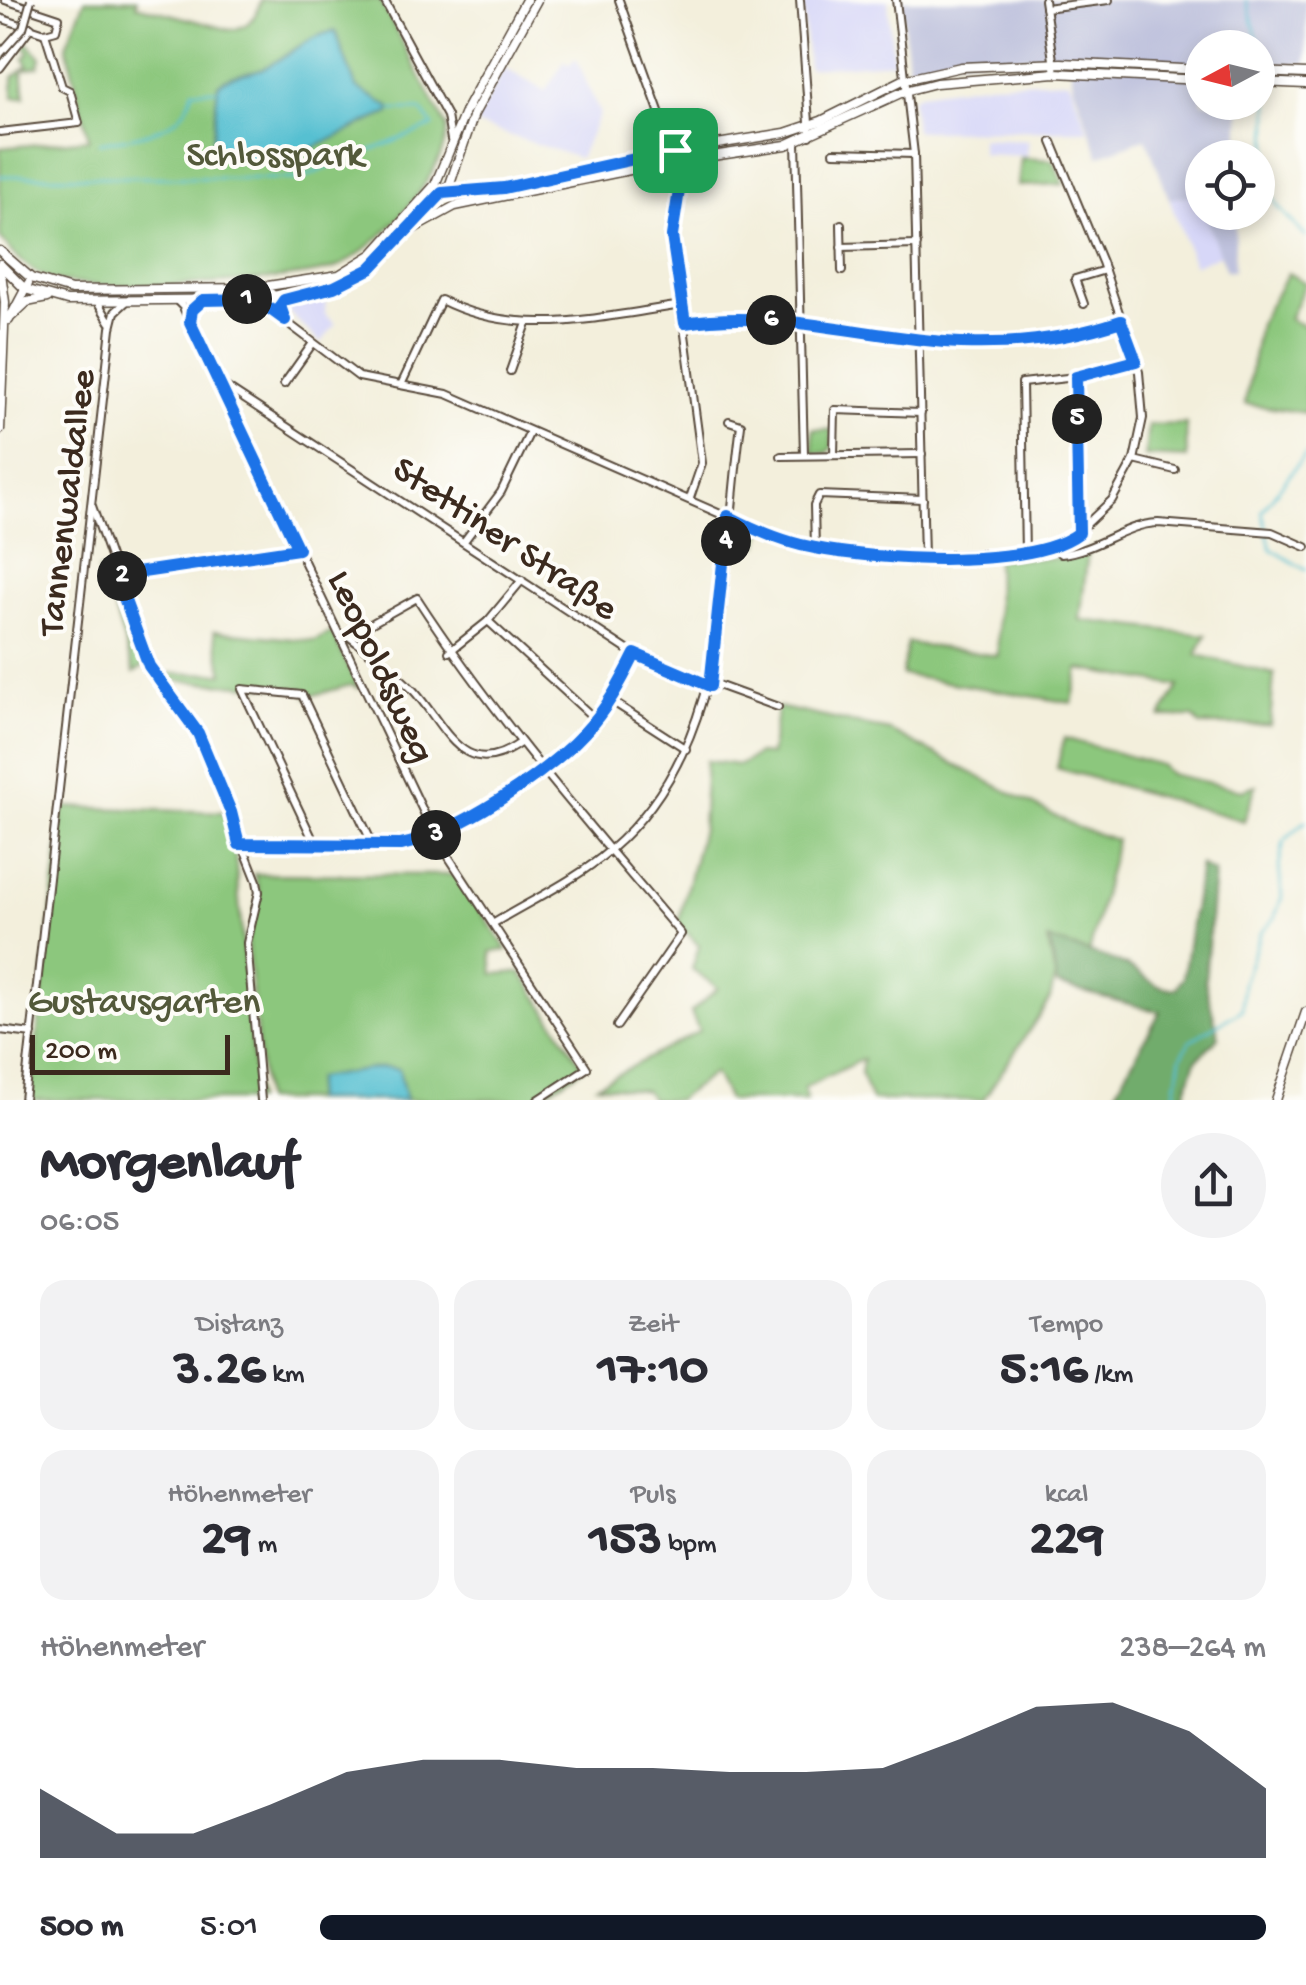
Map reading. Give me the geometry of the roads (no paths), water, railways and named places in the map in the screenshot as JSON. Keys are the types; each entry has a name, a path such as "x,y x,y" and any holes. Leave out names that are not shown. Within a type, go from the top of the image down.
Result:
{"street":[{"path":"0,18 23,22 45,33 56,30 59,18 30,3 5,0"},
{"path":"384,0 447,116 451,142"},
{"path":"0,251 31,278 71,290 260,288 339,275 364,261 424,200 440,177 466,110 526,0"},
{"path":"279,309 293,296 354,278 382,260 442,193 479,102 537,0"},
{"path":"619,0 677,161 680,184 672,236 702,463 690,498"},
{"path":"800,0 809,131"},
{"path":"896,0 914,154 924,557"},
{"path":"1055,68 1044,4 1109,0"},
{"path":"23,22 30,3"},
{"path":"0,54 23,28 30,3"},
{"path":"0,68 31,27"},
{"path":"0,132 79,122 70,91 62,86 45,33"},
{"path":"411,230 444,209 677,161 796,142 809,131 903,80 990,64 1185,79"},
{"path":"424,200 442,193 472,192 675,150 809,131 905,91 963,79 1055,68 1185,70"},
{"path":"1275,73 1306,74"},
{"path":"1275,83 1306,84"},
{"path":"447,116 466,110"},
{"path":"796,142 804,456"},
{"path":"260,288 313,343 359,377 442,392 782,540 815,548 924,557 1025,554 1054,548 1079,533 1112,500 1134,460 1143,418 1136,361 1052,142"},
{"path":"834,152 914,154"},
{"path":"454,171 472,192"},
{"path":"440,177 442,193 451,201 483,201"},
{"path":"841,224 842,271"},
{"path":"841,247 917,244"},
{"path":"0,265 23,286 47,298"},
{"path":"0,265 5,302 0,430"},
{"path":"1084,304 1075,279 1104,270"},
{"path":"5,302 31,278"},
{"path":"279,309 288,285"},
{"path":"5,330 23,286"},
{"path":"5,330 27,302 47,298 256,299 279,309"},
{"path":"256,299 279,309"},
{"name":"Leopoldsweg","path":"176,300 219,382 435,836 587,1068 538,1100"},
{"path":"190,322 192,310 203,300"},
{"path":"401,386 441,300 486,319 528,323 682,304"},
{"name":"Tannenwaldallee","path":"97,301 106,308 112,328"},
{"name":"Tannenwaldallee","path":"24,1100 112,328 115,312 128,301"},
{"path":"685,323 730,316 961,343 1082,333 1121,321"},
{"path":"510,372 528,323"},
{"path":"284,384 313,343"},
{"path":"1025,554 1022,382 1076,377 1136,361"},
{"path":"1076,377 1079,533"},
{"name":"Stettiner Straße","path":"219,382 635,654 710,686 778,707"},
{"path":"834,455 836,410 921,414"},
{"path":"729,421 753,425"},
{"path":"494,923 610,850 656,800 686,748 710,686 741,425"},
{"path":"465,540 501,492 530,432"},
{"path":"781,456 922,454"},
{"path":"1134,460 1175,470"},
{"path":"815,548 814,506 819,495 923,499"},
{"path":"91,505 149,666 198,733 258,886 247,943 261,1100"},
{"path":"1054,548 1061,554 1075,552 1150,524 1263,531 1306,547"},
{"path":"116,576 298,549"},
{"path":"450,652 488,621 522,580"},
{"path":"349,636 407,601 418,599 450,652 520,743 681,934 616,1026"},
{"path":"488,621 596,720"},
{"path":"337,630 412,690 438,726 464,750 494,756 520,743"},
{"path":"239,844 401,845 435,836 540,768 596,720 635,654"},
{"path":"315,844 242,689 299,693 373,844"},
{"path":"610,700 686,748"},
{"path":"1276,1100 1306,1012"},
{"path":"0,1030 32,1034"}],"water":[{"path":"335,31 356,87 391,108 390,113 279,159 233,158 212,146 218,85 263,68 315,37"},
{"path":"384,1067 399,1069 406,1100 313,1100 316,1078"}],"waterway":[{"path":"1246,0 1255,30"},
{"path":"99,143 156,130 180,116 193,90 216,90"},
{"path":"0,176 299,179 433,126 421,110 392,110"},
{"path":"1269,120 1268,189 1279,208 1306,237"},
{"path":"1306,453 1262,511 1271,549 1306,570"},
{"path":"1174,1100 1181,1057 1190,1041 1242,1010 1243,983 1261,933 1274,919 1282,897 1279,866 1284,841 1306,821"}],"park label":[{"name":"Schlosspark","path":"275,151"},
{"name":"Gustavsgarten","path":"144,998"}]}
